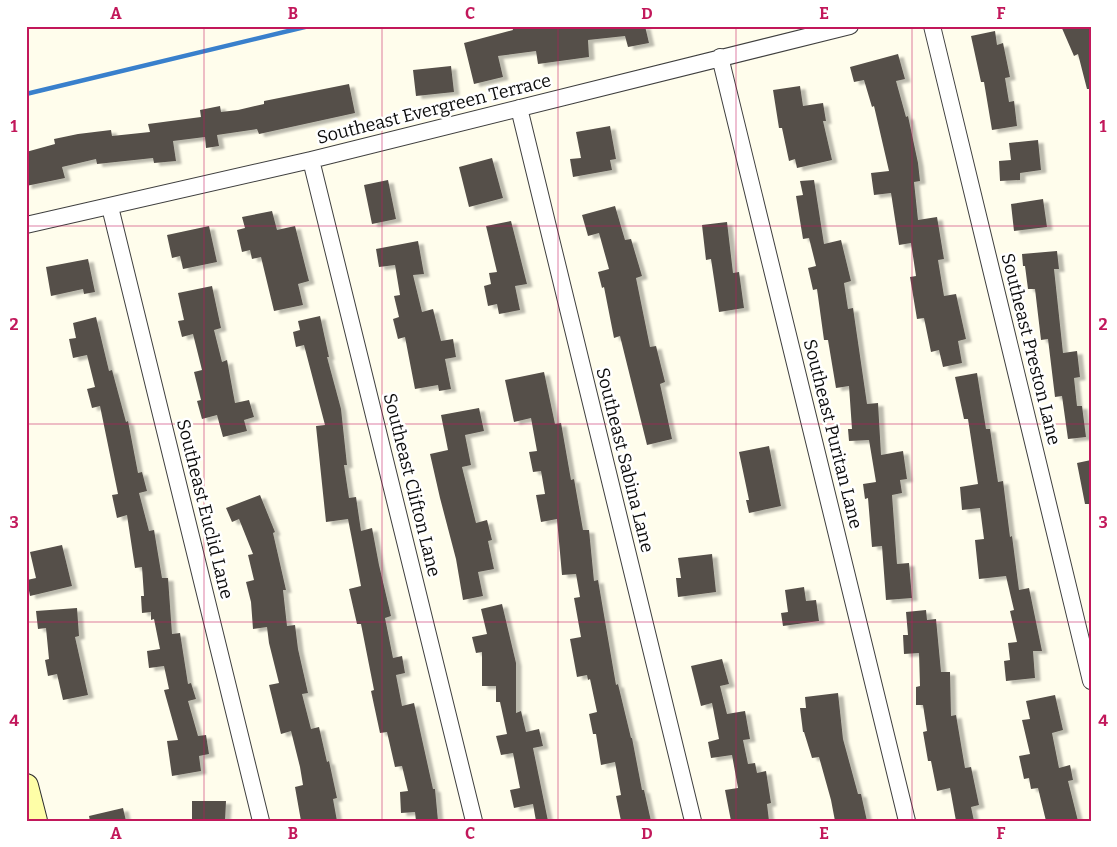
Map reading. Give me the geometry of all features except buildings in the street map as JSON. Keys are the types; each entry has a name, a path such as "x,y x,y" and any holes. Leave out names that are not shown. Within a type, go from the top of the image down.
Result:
{"street":[{"name":"Southeast Evergreen Terrace","path":"26,226 311,160 850,26"},
{"name":"Southeast Preston Lane","path":"932,26 1091,681"},
{"name":"Southeast Puritan Lane","path":"720,57 907,821"},
{"name":"Southeast Sabina Lane","path":"519,108 692,821"},
{"name":"Southeast Clifton Lane","path":"311,160 474,821"},
{"name":"Southeast Euclid Lane","path":"110,207 261,821"},
{"path":"26,786 35,821"}],"waterway":[{"path":"26,94 309,26"}]}
